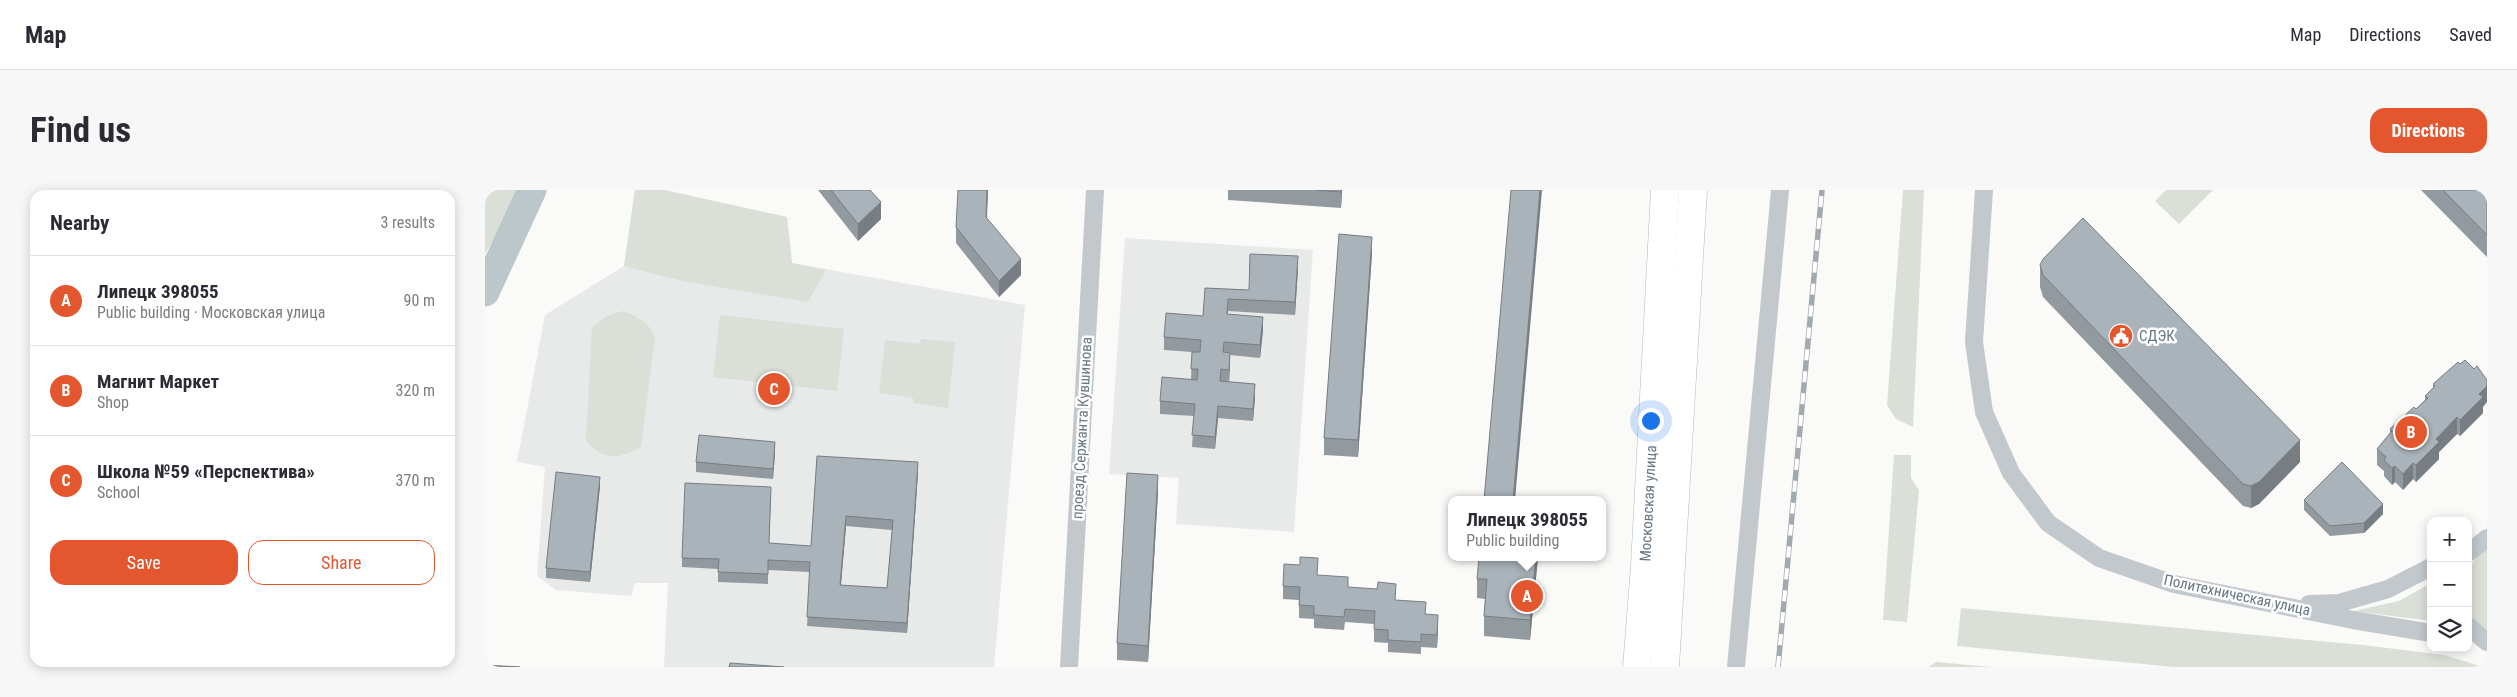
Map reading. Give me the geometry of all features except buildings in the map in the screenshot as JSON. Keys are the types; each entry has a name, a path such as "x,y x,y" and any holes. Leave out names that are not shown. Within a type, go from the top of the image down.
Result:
{"main road":[{"name":"Московская улица","path":"1637,667 1665,190"},
{"name":"Московская улица","path":"1665,667 1693,190"}],"street":[{"name":"проезд Сержанта Кувшинова","path":"1069,667 1095,190"},
{"path":"1736,667 1780,190"},
{"name":"Политехническая улица","path":"1984,190 1973,342 1984,412 2011,474 2048,523 2099,558 2174,584 2282,604 2353,620 2427,632"},
{"path":"2472,545 2487,538"},
{"path":"2472,550 2487,538"},
{"path":"2282,604 2339,603 2388,589 2427,568"},
{"path":"2472,629 2487,642"},
{"path":"2472,639 2487,642"}],"shaded area":[{"path":"485,190 522,190 485,254"},
{"path":"635,190 664,190 787,217 792,263 1025,305 994,667 664,667 668,583 635,583 631,596 556,590 537,576 545,467 517,462 545,315 624,266"},
{"path":"635,190 664,190 787,217 792,263 826,270 808,302 682,281 624,266"},
{"path":"1903,190 1924,190 1913,427 1896,419 1887,405"},
{"path":"2166,190 2213,190 2179,224 2155,201"},
{"path":"1125,238 1313,250 1294,532 1176,524 1179,478 1109,474"},
{"path":"623,311 642,320 655,337 641,447 619,456 612,456 593,448 586,441 592,327 607,316"},
{"path":"720,315 844,329 837,391 713,377"},
{"path":"921,339 955,342 948,408 913,403 913,398 879,393 885,340 920,344"},
{"path":"1894,455 1911,455 1911,478 1919,490 1907,622 1883,620"},
{"path":"2487,549 2487,632 2472,619 2472,564 2479,555"},
{"path":"2427,585 2427,620 2354,611 2399,601"},
{"path":"1961,608 2363,645 2444,655 2483,667 2174,667 1957,646"},
{"path":"1936,662 1990,667 1929,667"}],"waterway":[{"path":"485,292 532,190"}],"railway":[{"path":"1778,667 1822,190"}],"place":[{"name":"СДЭК","path":"2121,336"},
{"name":"Школа №59 «Перспектива»","path":"774,389"},
{"name":"Магнит Маркет","path":"2411,432"},
{"name":"Липецк 398055","path":"1527,596"}]}
